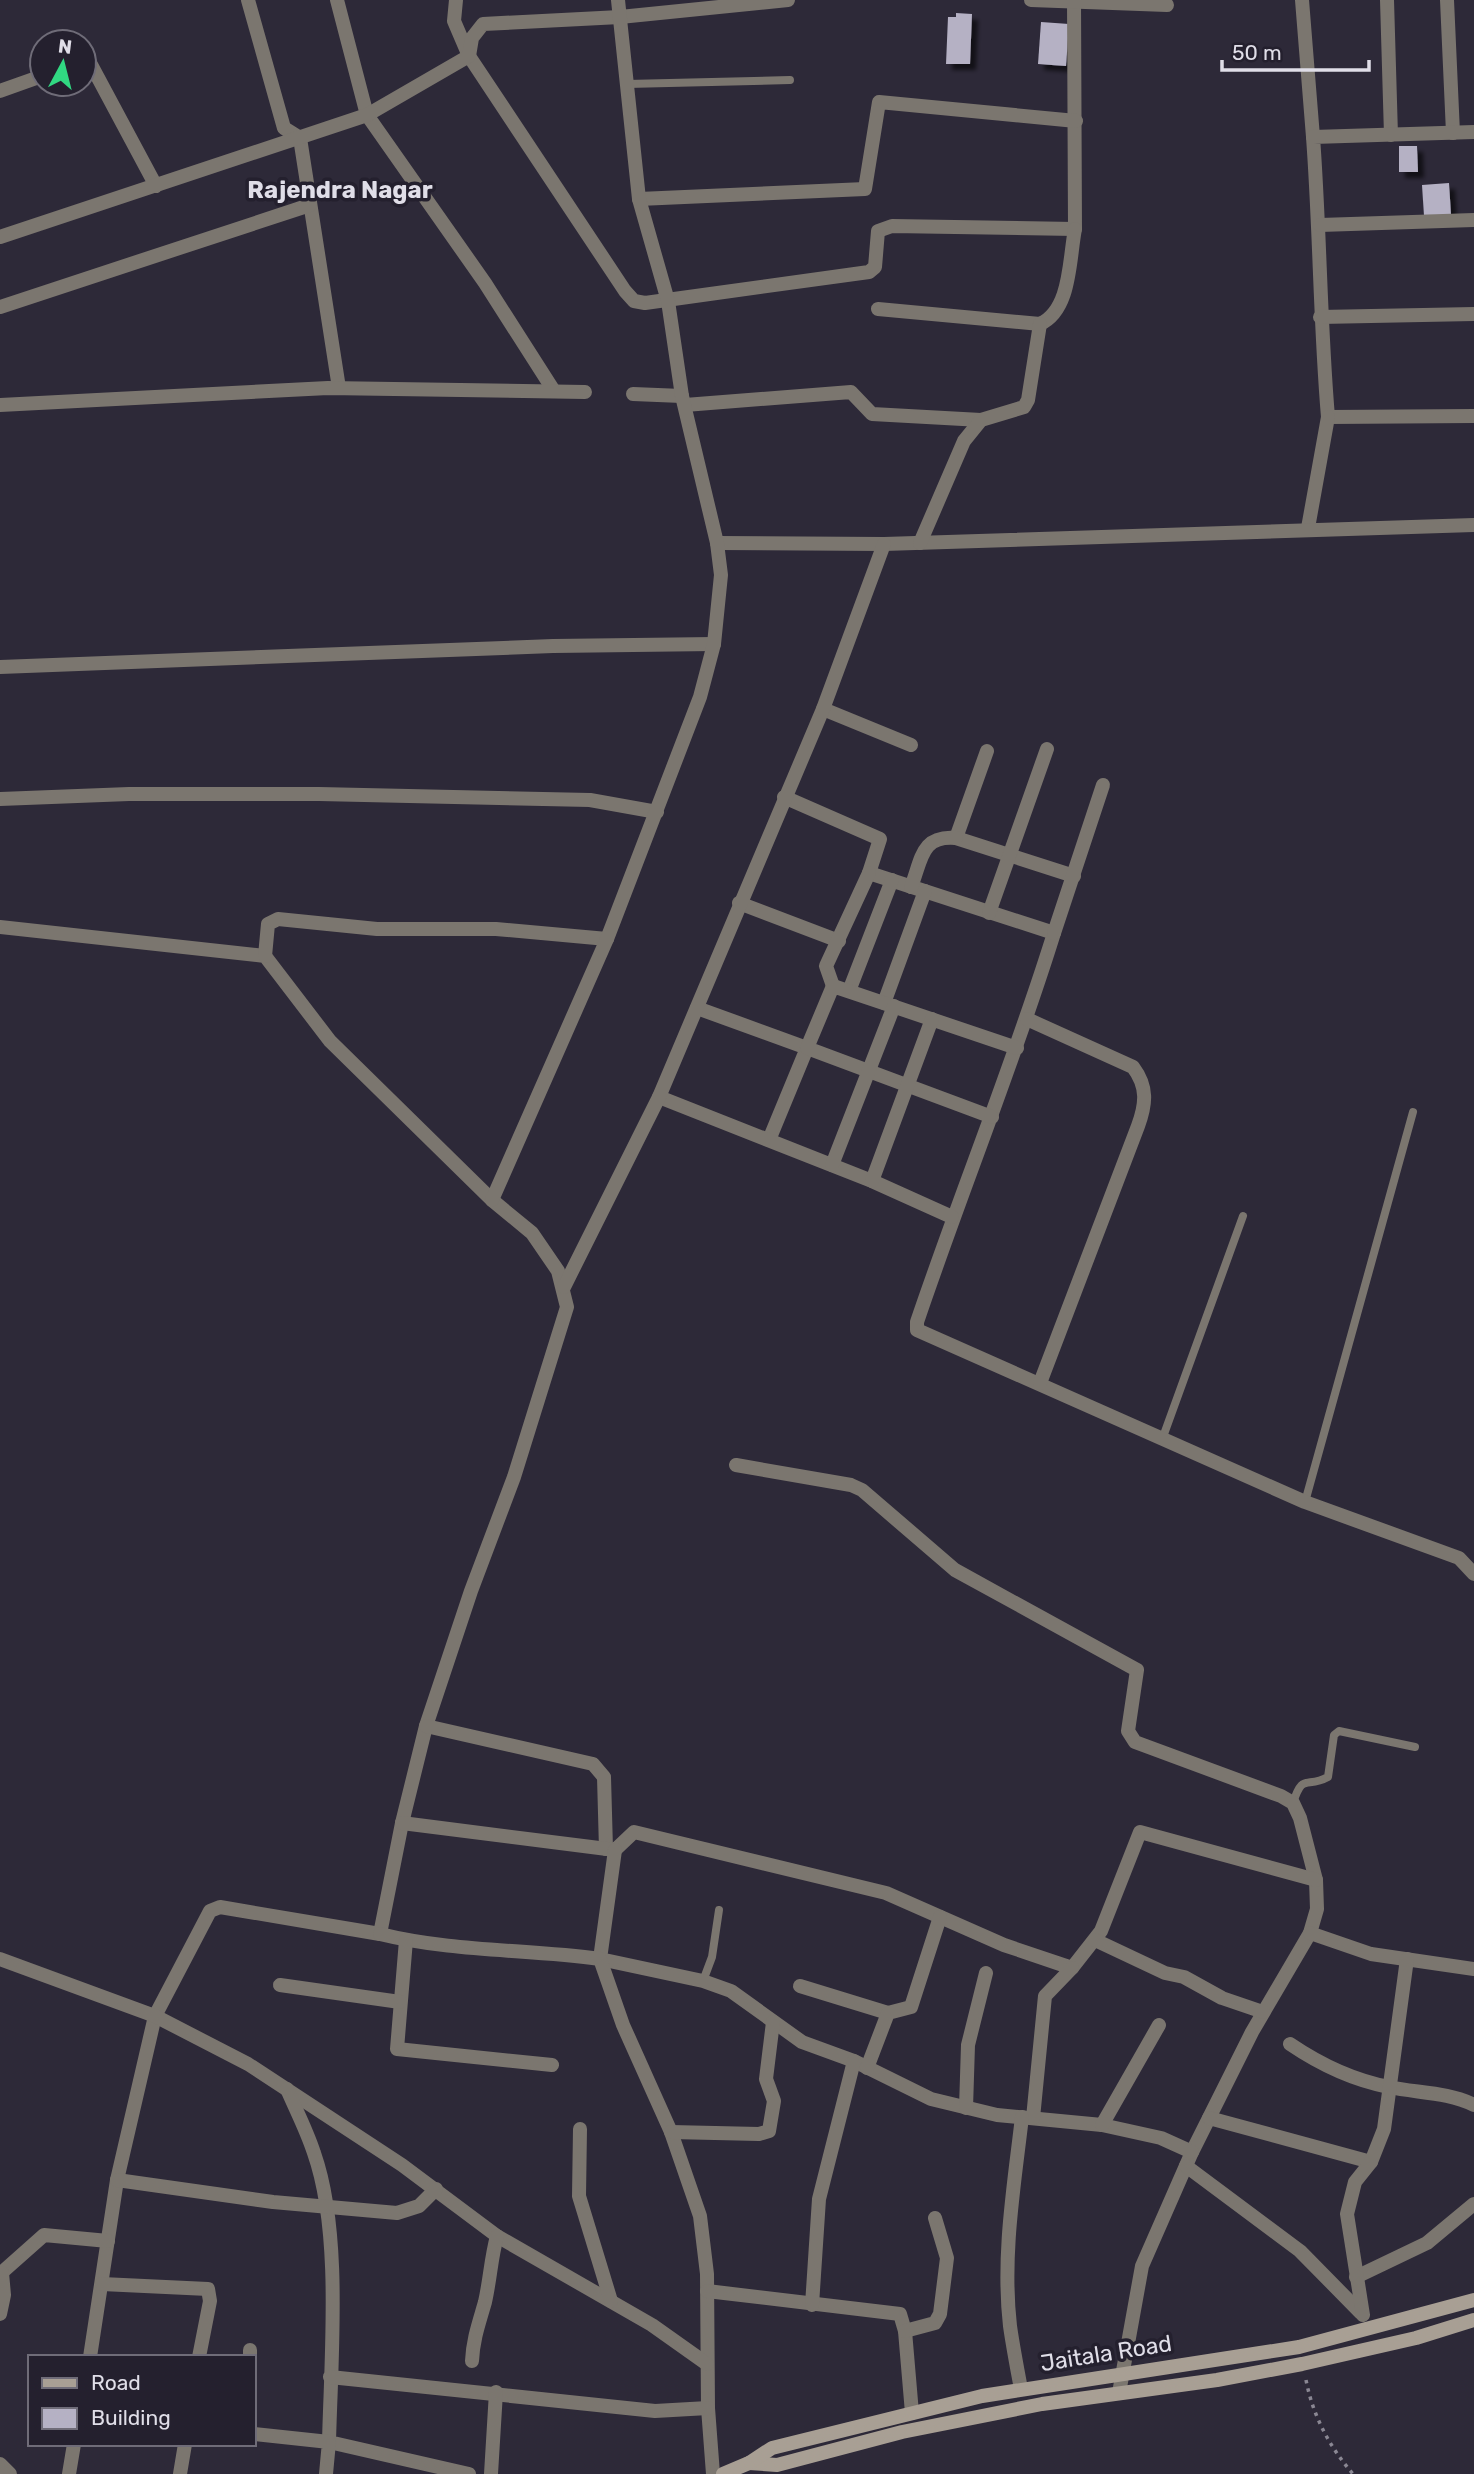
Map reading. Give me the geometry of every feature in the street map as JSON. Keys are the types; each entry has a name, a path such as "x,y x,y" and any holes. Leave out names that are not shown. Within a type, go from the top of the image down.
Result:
{"street":[{"path":"248,0 284,128 300,138 339,388"},
{"path":"337,0 367,115 485,283 554,391"},
{"path":"456,0 454,21 469,56 634,301 668,301 869,272 875,267 878,231 892,226 1075,229"},
{"path":"492,1200 607,939 700,697 714,644 721,575 717,543 684,401 668,301 639,199 618,0"},
{"path":"469,56 472,38 483,24 620,17 784,0"},
{"path":"1031,0 1167,5"},
{"path":"1303,0 1320,225 1320,317 1328,417 1308,528"},
{"path":"1387,0 1391,135"},
{"path":"1447,0 1453,133"},
{"path":"878,309 1040,324 1049,320 1060,308 1075,229 1074,1"},
{"path":"0,237 367,115 469,56"},
{"path":"98,78 156,186"},
{"path":"0,91 28,81"},
{"path":"639,199 865,189 879,102 1076,121"},
{"path":"1313,137 1474,132"},
{"path":"0,307 310,205"},
{"path":"1320,225 1474,220"},
{"path":"1320,317 1474,314"},
{"path":"633,394 684,401 851,392 872,414 981,420 1024,407 1028,400 1040,324"},
{"path":"0,405 339,388 585,392"},
{"path":"1328,417 1474,416"},
{"path":"920,543 964,441 981,420"},
{"path":"717,543 884,544 1308,528 1474,525"},
{"path":"564,1287 659,1097 823,709 884,544"},
{"path":"0,667 553,646 714,644"},
{"path":"823,709 911,745"},
{"path":"989,913 1047,749"},
{"path":"956,838 988,751"},
{"path":"1103,785 1027,1019 952,1217 917,1322 917,1330 1305,1502 1459,1558 1474,1574"},
{"path":"0,799 129,794 319,794 590,800 657,812"},
{"path":"769,1140 833,986 826,966 869,873 880,839 784,797"},
{"path":"832,1165 869,1070 889,1005 927,845 934,839 956,838 1074,876"},
{"path":"869,873 1054,933"},
{"path":"849,991 892,880"},
{"path":"739,904 839,942"},
{"path":"380,1934 401,1823 426,1726 471,1591 514,1477 567,1307 564,1287 550,1256 532,1233 492,1200 330,1041 265,956 268,924 278,919 377,929 496,929 607,939"},
{"path":"0,927 265,956"},
{"path":"833,986 1017,1048"},
{"path":"696,1008 992,1117"},
{"path":"872,1181 932,1019"},
{"path":"1027,1019 1132,1067 1141,1078 1145,1093 1145,1107 1040,1383"},
{"path":"659,1097 872,1181 952,1217"},
{"path":"736,1465 851,1485 862,1490 955,1570 1137,1670 1128,1731 1135,1742 1293,1804 1316,1881 1317,1909 1310,1933 1263,2012 1209,2118 1142,2266 1119,2393"},
{"path":"426,1726 593,1764 604,1777 611,1849 600,1959 622,2025 671,2132 700,2216 707,2291 708,2409 713,2474"},
{"path":"401,1823 611,1849 634,1832 886,1893 1004,1945 1072,1968"},
{"path":"1021,2389 1010,2325 1010,2221 1045,1996 1095,1940 1112,1906 1140,1832 1316,1881"},
{"path":"90,2355 117,2180 155,2016 209,1911 220,1907 469,1950 562,1954 600,1959 703,1981 732,1990 772,2022 803,2042 860,2065 931,2099 966,2108 1028,2118 1102,2125 1161,2138 1300,2251 1363,2315"},
{"path":"800,1986 888,2013 911,2007 940,1917"},
{"path":"1310,1933 1371,1954 1474,1969"},
{"path":"407,1940 396,2044 401,2050 552,2065"},
{"path":"1095,1940 1165,1973 1184,1978 1222,1998 1263,2012"},
{"path":"0,1959 155,2016 248,2064 436,2189 498,2236 611,2301 707,2364"},
{"path":"1370,2329 1363,2315 1347,2214 1356,2182 1371,2162 1384,2129 1407,1959"},
{"path":"966,2108 968,2045 986,1973"},
{"path":"280,1985 400,2002"},
{"path":"812,2305 819,2199 860,2065 888,2013"},
{"path":"671,2132 759,2134 769,2131 774,2101 766,2079 772,2022"},
{"path":"1102,2125 1159,2025"},
{"path":"1290,2044 1318,2063 1356,2080 1454,2098 1474,2105"},
{"path":"287,2089 315,2155 325,2205 332,2310 327,2474"},
{"path":"1209,2118 1371,2162"},
{"path":"580,2129 579,2196 611,2301"},
{"path":"117,2180 260,2201 397,2213 419,2206 436,2189"},
{"path":"1356,2277 1427,2243 1474,2204"},
{"path":"905,2331 935,2323 940,2314 947,2258 935,2218"},
{"path":"0,2314 4,2295 1,2274 44,2235 108,2241"},
{"path":"472,2361 474,2335 485,2299 490,2259 498,2236"},
{"path":"102,2284 208,2289 210,2301 199,2355"},
{"path":"707,2291 900,2315 905,2331 912,2413"},
{"name":"Jaitala Road","path":"723,2474 749,2463 772,2448 912,2413 1021,2389 1299,2347 1474,2300"},
{"name":"Jaitala Road","path":"749,2463 778,2470 980,2415 1217,2380 1302,2364 1416,2338 1474,2320"},
{"path":"330,2377 496,2392 654,2411 708,2409"},
{"path":"491,2474 496,2392"},
{"path":"256,2434 329,2442 469,2474"},
{"path":"69,2474 74,2446"},
{"path":"180,2474 185,2446"},
{"path":"772,2448 778,2470"},
{"path":"0,2464 9,2474"}],"lane":[{"path":"627,84 790,80"},
{"path":"1305,1502 1413,1112"},
{"path":"1163,1437 1243,1216"},
{"path":"1293,1804 1299,1786 1304,1782 1328,1777 1334,1735 1339,1731 1415,1748"},
{"path":"703,1981 712,1957 719,1910"}],"path":[{"path":"1302,2364 1310,2403 1341,2460 1353,2474"}],"building":[{"path":"956,13 972,14 970,64 946,64 948,17 956,17"},
{"path":"1041,22 1069,24 1066,66 1038,64"},
{"path":"1399,146 1417,146 1418,172 1399,172"},
{"path":"1449,183 1451,215 1424,216 1422,185"}],"district":[{"name":"Rajendra Nagar","path":"340,190"}]}
